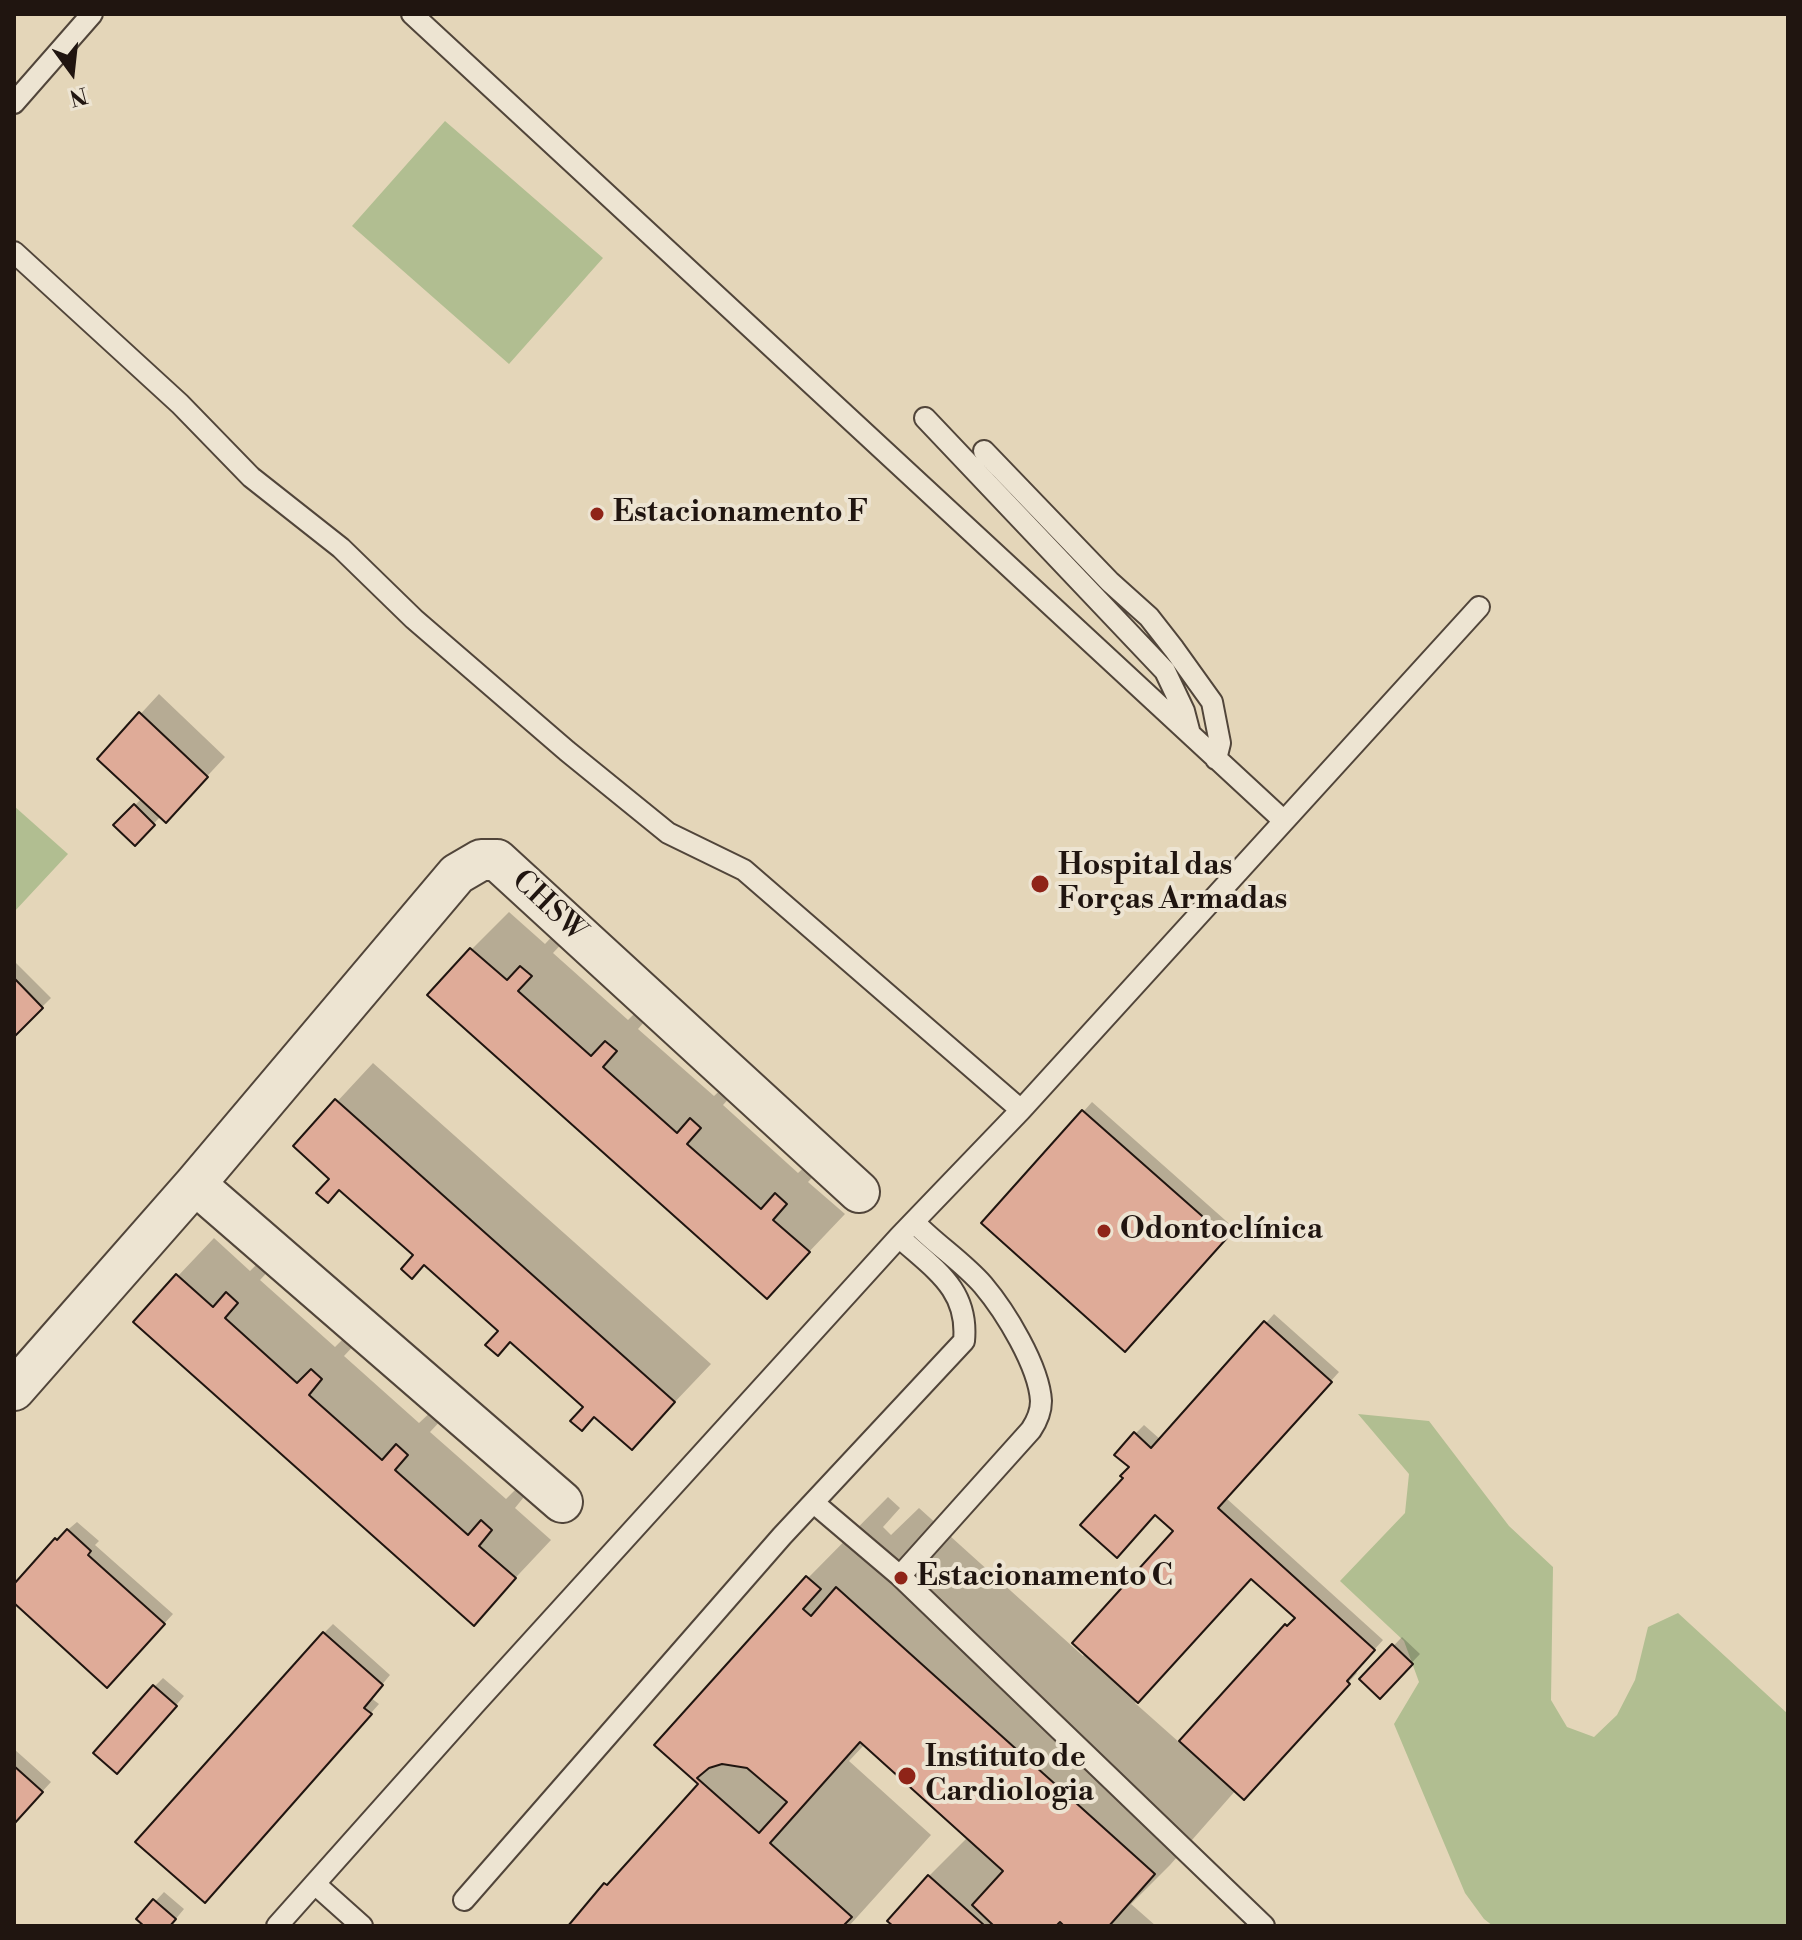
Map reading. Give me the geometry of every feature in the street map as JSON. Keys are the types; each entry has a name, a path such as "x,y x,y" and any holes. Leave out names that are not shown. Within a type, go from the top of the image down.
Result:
{"street":[{"name":"CHSW","path":"14,1390 195,1184 457,874 481,860 497,860 859,1192"},
{"path":"195,1184 562,1502"}],"lane":[{"path":"14,103 92,14"},
{"path":"412,14 1284,821"},
{"path":"14,252 180,404 251,477 341,548 414,619 567,751 668,833 744,870 1021,1110"},
{"path":"925,418 1165,671 1184,711 1191,735"},
{"path":"984,451 1110,582 1149,617 1174,649 1212,702 1220,743 1216,759"},
{"path":"277,1926 899,1237 1021,1110 1479,607"},
{"path":"900,1576 1031,1430 1041,1403 1033,1370 1007,1317 982,1283 914,1222"},
{"path":"464,1900 782,1536 964,1341 965,1314 961,1300 940,1274 899,1237"},
{"path":"814,1503 900,1576 1264,1926"},
{"path":"315,1884 362,1926"}],"green space":[{"path":"445,121 603,258 509,364 352,226"},
{"path":"14,806 68,854 14,912"},
{"path":"1358,1414 1429,1421 1509,1526 1553,1567 1551,1700 1567,1727 1594,1737 1617,1715 1635,1680 1648,1627 1678,1613 1788,1714 1788,1926 1493,1926 1484,1919 1465,1893 1394,1724 1419,1682 1404,1641 1340,1581 1405,1513 1409,1474"}],"building":[{"path":"139,712 208,777 166,823 97,759"},
{"path":"134,804 155,825 135,846 113,825"},
{"path":"470,948 507,980 520,966 532,976 518,991 591,1056 605,1041 617,1051 603,1067 677,1133 690,1118 701,1128 687,1144 761,1209 775,1193 787,1204 773,1220 810,1252 767,1299 427,995"},
{"path":"14,978 43,1008 14,1037"},
{"path":"335,1099 675,1402 632,1450 594,1417 582,1431 570,1421 583,1407 510,1342 498,1356 485,1345 498,1331 424,1265 412,1279 401,1269 413,1255 339,1190 328,1203 316,1193 329,1179 293,1146"},
{"name":"Odontoclínica","path":"1082,1110 1227,1238 1125,1352 981,1223"},
{"path":"176,1274 213,1307 226,1292 238,1303 225,1318 297,1383 311,1369 322,1379 309,1395 382,1460 396,1444 408,1455 395,1470 468,1535 481,1520 492,1530 479,1546 516,1578 474,1626 133,1322"},
{"path":"1264,1321 1332,1382 1218,1508 1375,1650 1347,1681 1350,1684 1244,1800 1179,1741 1285,1624 1287,1626 1295,1618 1251,1579 1138,1703 1072,1643 1173,1531 1155,1515 1117,1558 1080,1525 1123,1478 1120,1476 1129,1467 1114,1455 1134,1432 1151,1448"},
{"path":"67,1529 91,1551 88,1555 165,1624 107,1688 14,1603 14,1584"},
{"path":"806,1576 821,1589 803,1609 811,1616 836,1587 1155,1874 1109,1926 1064,1926 1060,1922 1056,1926 994,1926 972,1905 1003,1871 860,1742 770,1843 852,1917 843,1926 568,1926 604,1883 607,1885 698,1784 654,1745","holes":["722,1764 747,1768 787,1802 759,1833 697,1778 709,1768"]},
{"path":"323,1632 383,1685 364,1708 372,1714 205,1903 135,1842"},
{"path":"1392,1644 1413,1664 1380,1699 1359,1679"},
{"path":"153,1685 177,1706 117,1774 93,1753"},
{"path":"14,1766 43,1792 14,1824"},
{"path":"928,1875 985,1926 893,1926 887,1921"},
{"path":"153,1899 176,1919 170,1926 144,1926 136,1919"}],"place":[{"name":"Estacionamento F","path":"597,514"},
{"name":"Hospital das Forças Armadas","path":"1040,884"},
{"name":"Odontoclínica","path":"1104,1231"},
{"name":"Estacionamento C","path":"901,1578"},
{"name":"Instituto de Cardiologia","path":"907,1776"}]}
